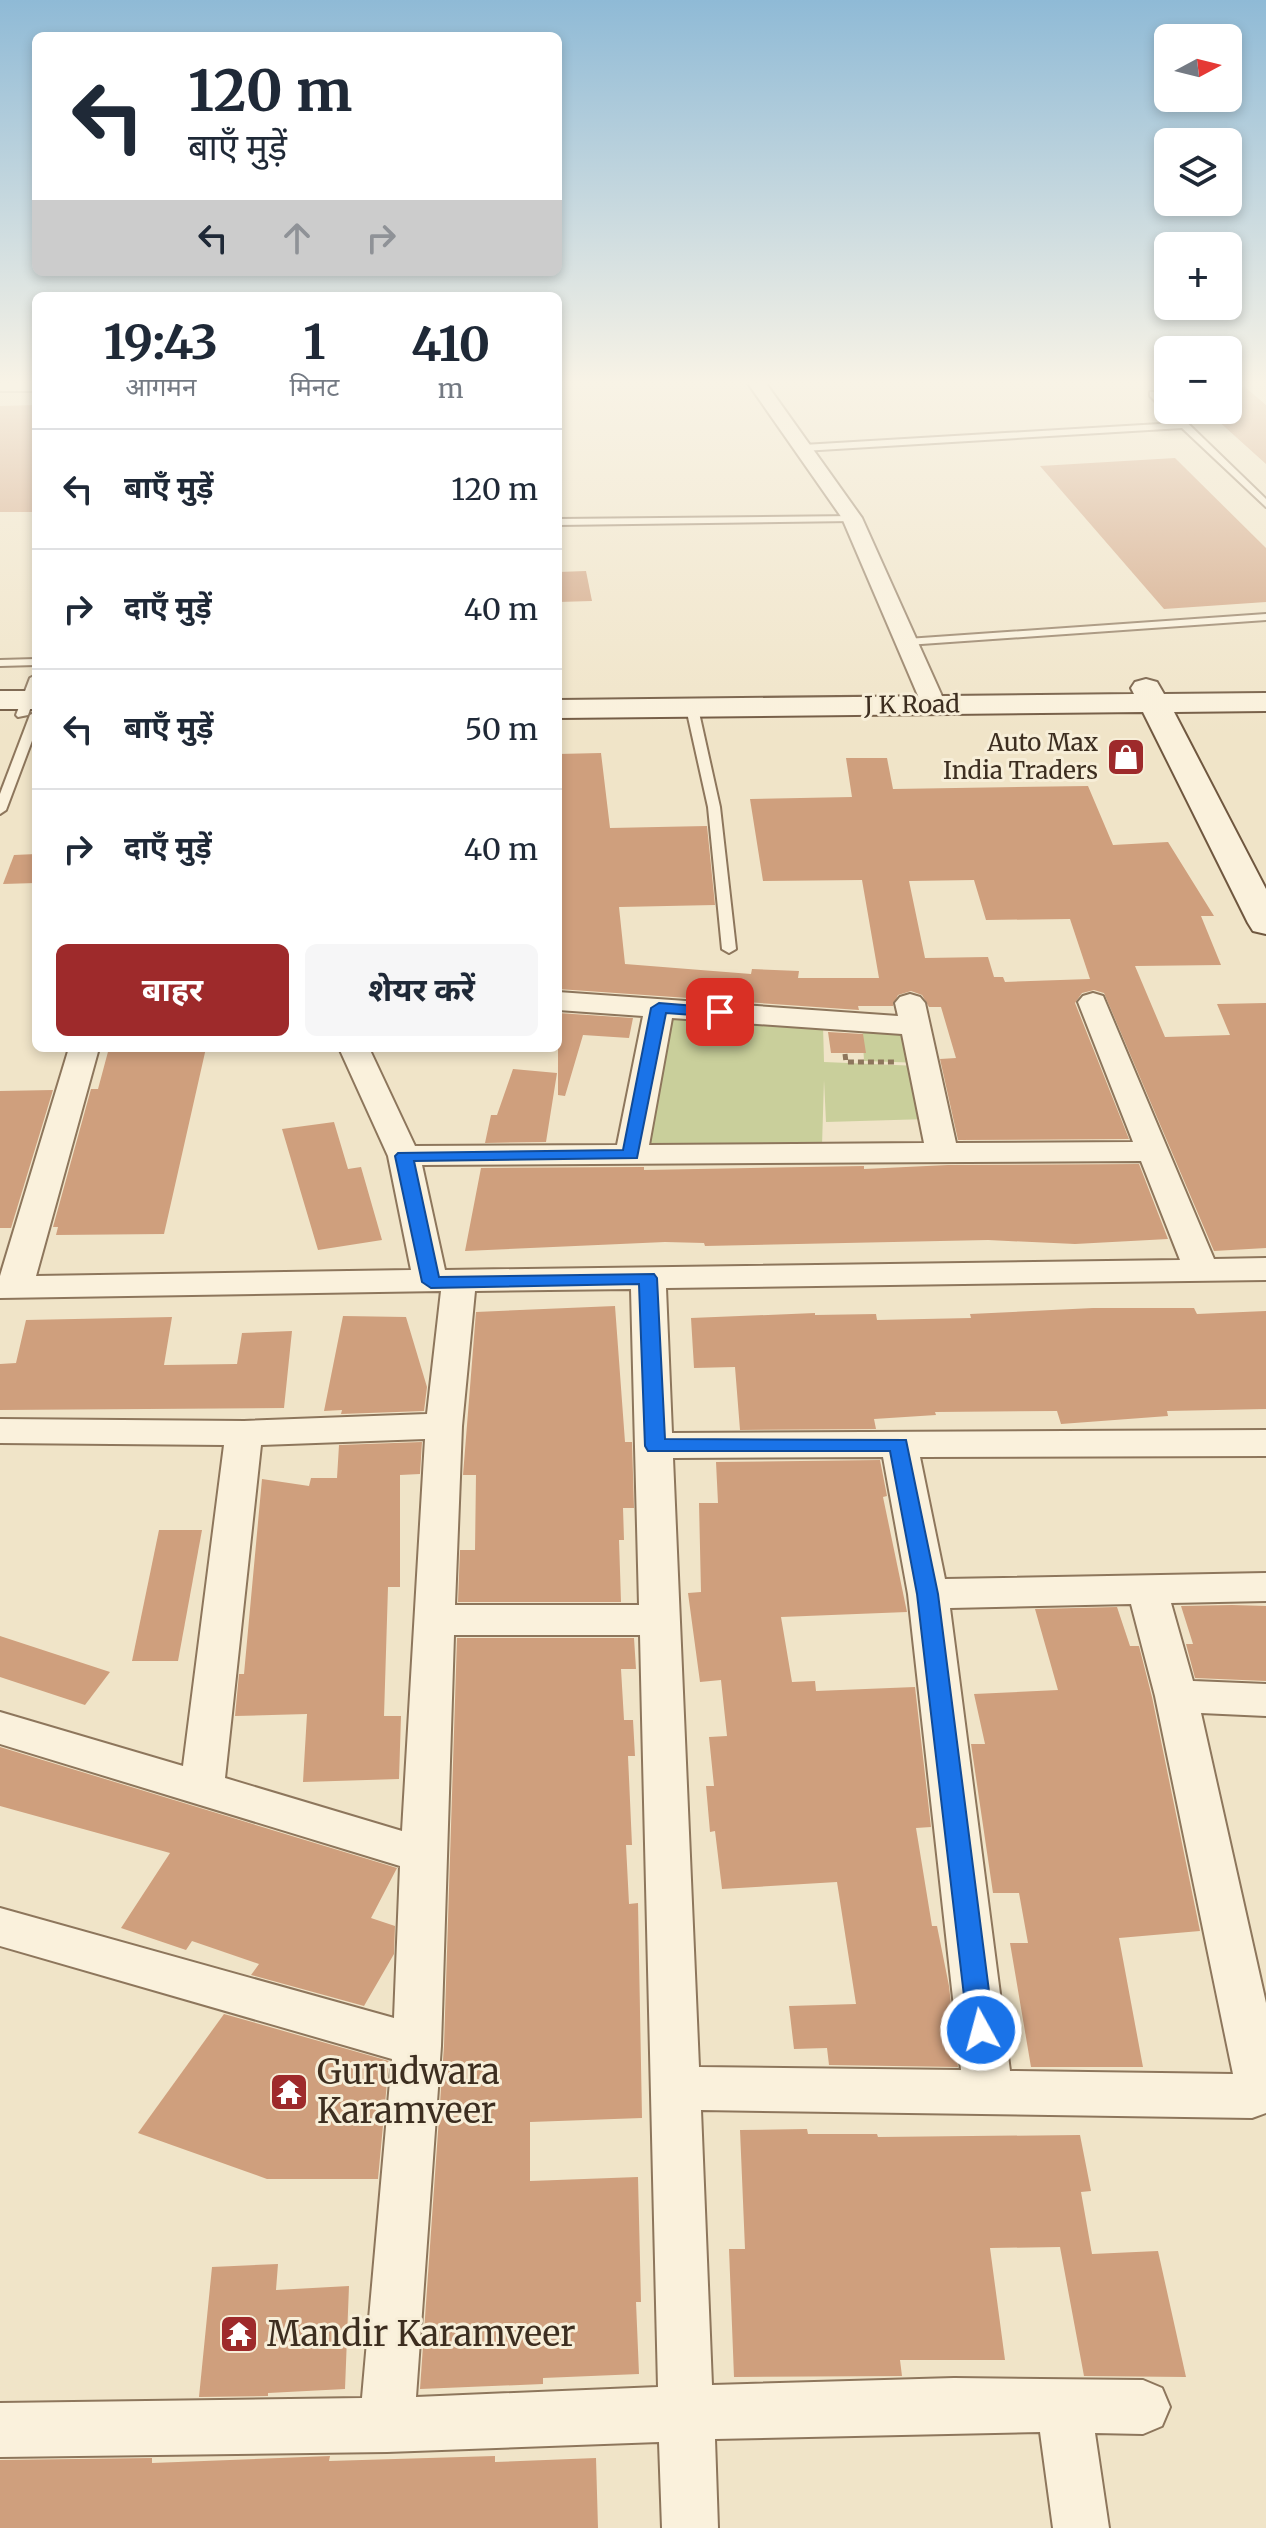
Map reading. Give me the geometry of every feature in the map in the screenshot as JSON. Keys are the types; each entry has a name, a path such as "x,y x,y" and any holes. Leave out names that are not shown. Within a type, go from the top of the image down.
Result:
{"main road":[{"name":"J K Road","path":"562,694 930,698 1150,695 1266,687"},
{"name":"J K Road","path":"1150,695 1266,702"},
{"path":"1150,695 1266,923"},
{"name":"J K Road","path":"562,709 692,708 930,698"}],"street":[{"path":"839,500 852,518 930,698"},
{"path":"562,1001 659,1008 912,1014 942,1152"},
{"path":"1093,1002 1201,1270"},
{"path":"631,1155 659,1008"},
{"path":"83,1052 8,1286 1266,1269"},
{"path":"356,1052 404,1156 445,1282 444,1426 417,2046 387,2425"},
{"path":"404,1156 1153,1151"},
{"path":"648,1278 690,2528"},
{"path":"0,1431 244,1433 444,1426"},
{"path":"202,1787 244,1433"},
{"path":"655,1446 1266,1443"},
{"path":"899,1445 928,1594 988,2092"},
{"path":"928,1594 1266,1587"},
{"path":"675,2088 1252,2096 1261,2090 1176,1696 1147,1590"},
{"path":"435,1620 661,1620"},
{"path":"1176,1696 1266,1700"},
{"path":"0,1728 423,1855"},
{"path":"0,1929 237,1992 417,2046"},
{"path":"0,2430 387,2425 685,2412 1064,2405 1143,2407"},
{"path":"1064,2405 1081,2528"}],"lane":[{"path":"562,522 852,518"},
{"path":"907,642 1266,617"},
{"path":"0,663 32,662"},
{"path":"0,810 23,703"},
{"path":"692,708 714,807 729,949"}],"path":[{"path":"845,1054 846,1062 887,1062"}],"green space":[{"path":"663,1012 823,1025 824,1062 919,1066 928,1119 826,1122 824,1080 822,1146 641,1149"},
{"path":"862,1022 915,1026 923,1063 864,1061"}],"building":[{"path":"0,500 32,500 32,512 0,512"},
{"path":"1069,500 1217,500 1266,548 1266,602 1164,609"},
{"path":"586,571 592,601 562,602 562,572"},
{"path":"601,753 610,828 707,826 715,905 619,907 625,964 751,974 752,969 799,971 798,978 879,978 862,880 763,881 750,799 852,797 846,758 887,758 893,789 1088,786 1113,845 1168,842 1214,916 1201,916 1221,965 1135,966 1165,1037 1230,1035 1217,1004 1266,1003 1266,1248 1214,1251 1104,993 1094,990 1082,993 1075,1003 1129,1139 958,1140 940,1059 956,1058 941,1007 929,1007 922,995 911,991 898,995 893,1006 858,1006 859,1010 562,989 562,754","holes":["974,880 986,920 1070,919 1090,979 1005,982 1003,977 994,977 988,957 925,958 909,881"]},
{"path":"32,854 32,883 3,884 14,855"},
{"path":"562,1013 633,1018 629,1038 583,1035 565,1096 558,1095"},
{"path":"828,1032 863,1034 866,1053 831,1053"},
{"path":"108,1052 205,1052 164,1234 56,1235 58,1227 53,1227 91,1089 98,1089"},
{"path":"513,1069 557,1073 546,1142 485,1143 491,1115 497,1115"},
{"path":"53,1090 11,1228 0,1228 0,1091"},
{"path":"334,1122 348,1169 361,1167 382,1240 318,1250 282,1129"},
{"path":"1139,1164 1168,1239 1075,1244 988,1240 705,1246 704,1243 665,1242 465,1251 481,1168 644,1167 644,1170 864,1166 864,1169 948,1165"},
{"path":"615,1306 625,1442 632,1442 634,1508 623,1508 624,1540 619,1540 621,1602 458,1602 460,1550 475,1550 476,1475 463,1475 476,1312"},
{"path":"1093,1308 1194,1308 1197,1314 1266,1311 1266,1409 1167,1411 1168,1416 1061,1424 1057,1411 935,1412 936,1415 874,1419 876,1429 740,1430 735,1367 694,1368 691,1318 815,1313 876,1314 877,1320 971,1318 970,1314"},
{"path":"343,1316 406,1317 427,1387 424,1411 341,1414 342,1410 324,1411"},
{"path":"172,1317 164,1365 237,1364 242,1333 292,1331 284,1408 0,1410 0,1364 16,1363 26,1320"},
{"path":"422,1442 420,1474 400,1475 400,1587 388,1587 384,1716 401,1716 399,1779 303,1782 307,1714 235,1716 239,1674 244,1674 262,1479 309,1486 311,1478 337,1478 339,1445"},
{"path":"880,1460 887,1496 883,1497 907,1612 781,1617 792,1682 815,1681 816,1691 915,1687 931,1827 916,1828 932,1926 937,1926 949,1986 958,2067 829,2065 827,2048 794,2049 789,2006 856,2004 837,1882 722,1889 715,1831 710,1832 706,1786 714,1786 709,1737 727,1736 721,1680 700,1682 688,1593 701,1592 699,1503 718,1503 716,1462"},
{"path":"159,1530 202,1530 178,1661 132,1661"},
{"path":"1181,1606 1266,1606 1266,1681 1195,1678 1186,1644 1193,1644"},
{"path":"1117,1607 1130,1646 1139,1646 1200,1931 1119,1938 1143,2067 1031,2067 1010,1943 1028,1943 1019,1893 993,1893 971,1744 985,1744 974,1694 1058,1690 1035,1609"},
{"path":"0,1636 110,1672 85,1705 0,1677"},
{"path":"457,1638 634,1638 636,1669 621,1669 624,1720 633,1720 635,1756 628,1756 632,1845 626,1845 629,1904 638,1903 642,2118 530,2122 530,2181 638,2177 641,2302 636,2302 639,2374 543,2378 543,2384 420,2389 444,2046"},
{"path":"0,1747 397,1868 371,1918 395,1926 394,1954 364,2006 251,1975 259,1964 192,1941 186,1950 121,1928 170,1853 0,1806"},
{"name":"Gurudwara Karamveer","path":"224,2014 389,2061 378,2179 267,2179 138,2133"},
{"path":"807,2129 808,2134 877,2134 878,2137 1080,2135 1091,2191 1081,2192 1092,2254 1158,2251 1186,2377 1084,2376 1060,2247 990,2248 1005,2360 900,2360 902,2376 734,2377 729,2249 745,2249 740,2130"},
{"path":"278,2264 276,2290 349,2286 345,2389 268,2393 268,2396 199,2397 212,2267"},
{"path":"330,2456 329,2461 495,2456 495,2462 596,2458 598,2528 0,2528 0,2460 152,2458 152,2463"}],"place":[{"name":"Auto Max India Traders","path":"1126,757"},
{"name":"Gurudwara Karamveer","path":"289,2092"},
{"name":"Mandir Karamveer","path":"239,2334"}],"route":[{"path":"720,1012 659,1008 631,1155 404,1156 431,1282 648,1278 655,1446 899,1445 928,1594 981,2030"}]}
